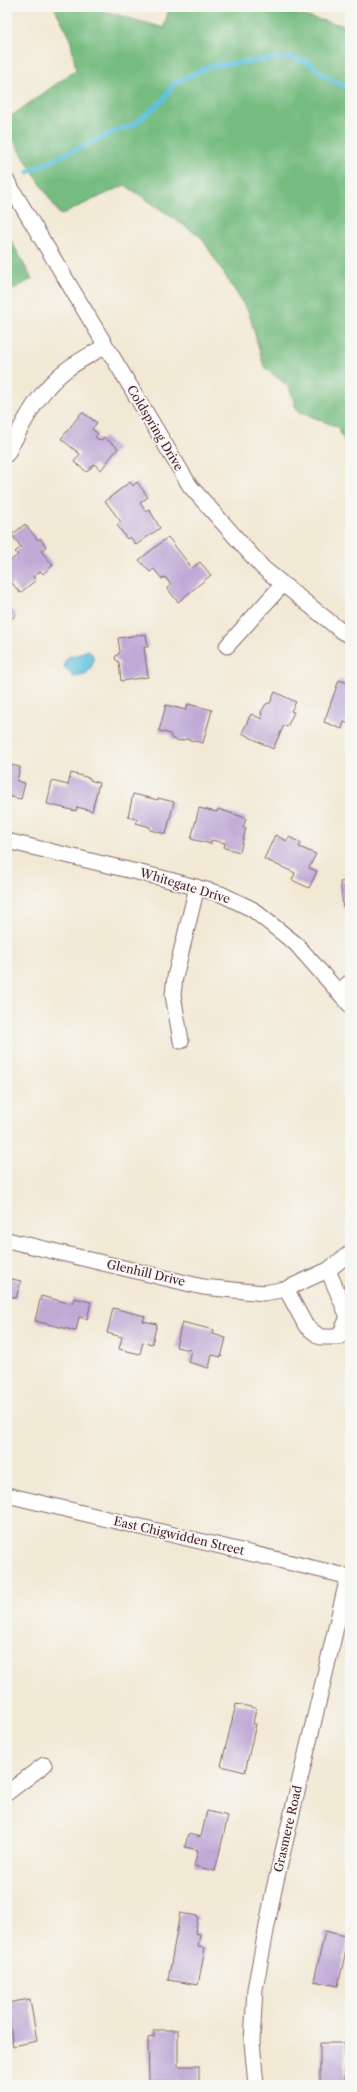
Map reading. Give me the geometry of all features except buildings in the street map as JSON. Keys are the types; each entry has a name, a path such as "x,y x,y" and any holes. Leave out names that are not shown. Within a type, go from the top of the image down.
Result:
{"street":[{"name":"Coldspring Drive","path":"7,181 190,486 263,568 340,630 350,636"},
{"path":"7,454 28,414 45,391 65,371 105,346"},
{"path":"227,646 283,584"},
{"name":"Whitegate Drive","path":"7,841 221,894 252,909 296,944 344,986 350,1005"},
{"path":"181,1041 173,995 174,983 197,887"},
{"name":"Glenhill Drive","path":"7,1240 203,1287 264,1293 286,1289 328,1270 350,1253"},
{"path":"286,1289 306,1326 320,1337 339,1337 348,1317 328,1270"},
{"name":"East Chigwidden Street","path":"7,1495 349,1577"},
{"name":"Grasmere Road","path":"256,2085 252,2042 255,1989 274,1889 349,1577"},
{"path":"7,1793 44,1765"}],"green space":[{"path":"54,7 101,7 101,10 164,28 169,7 266,7 350,27 350,455 338,427 297,411 289,387 264,367 249,313 201,237 125,185 60,215 7,130 7,119 76,70 70,37"},
{"path":"7,233 32,279 7,293"}],"water":[{"path":"88,650 94,659 92,665 85,675 74,677 64,667 65,661 69,656 77,655"}],"waterway":[{"path":"28,172 115,131 132,126 163,100 173,85 210,66 289,57 309,63 325,76 350,89"}]}
